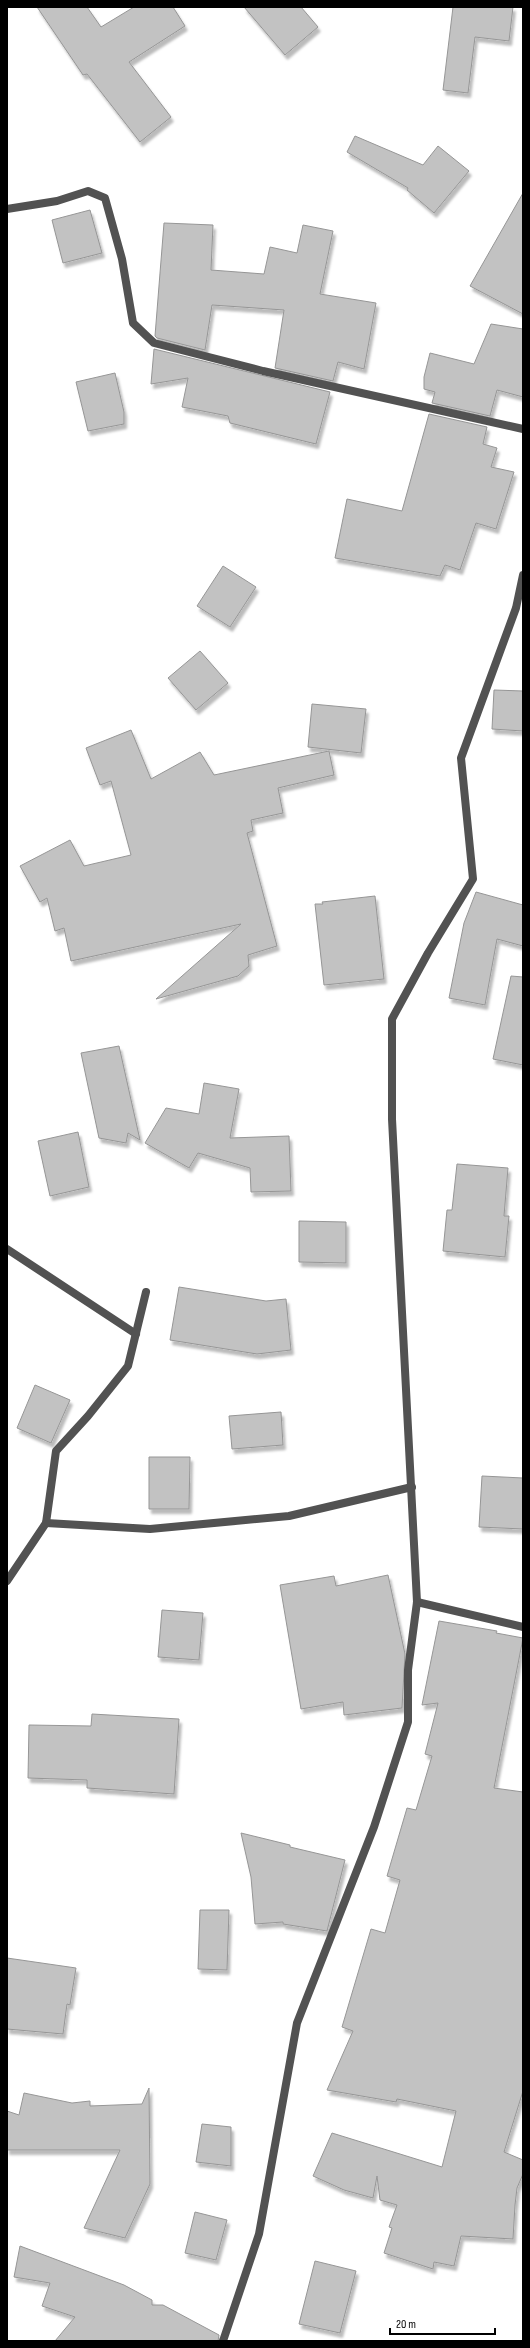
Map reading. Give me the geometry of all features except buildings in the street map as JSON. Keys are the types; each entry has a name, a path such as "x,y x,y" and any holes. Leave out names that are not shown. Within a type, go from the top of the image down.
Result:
{"street":[{"path":"7,209 57,201 88,190 105,198 122,259 133,322 154,343 263,371 523,428"},
{"path":"223,2341 259,2234 297,2023 374,1827 408,1722 408,1670 417,1602 392,1119 392,1019 428,953 473,879 462,758 516,608 523,575"},
{"path":"7,1249 136,1334"},
{"path":"7,1581 46,1523 56,1451 88,1416 128,1366 146,1292"},
{"path":"46,1523 150,1530 289,1516 412,1487"},
{"path":"417,1602 523,1627"}]}
